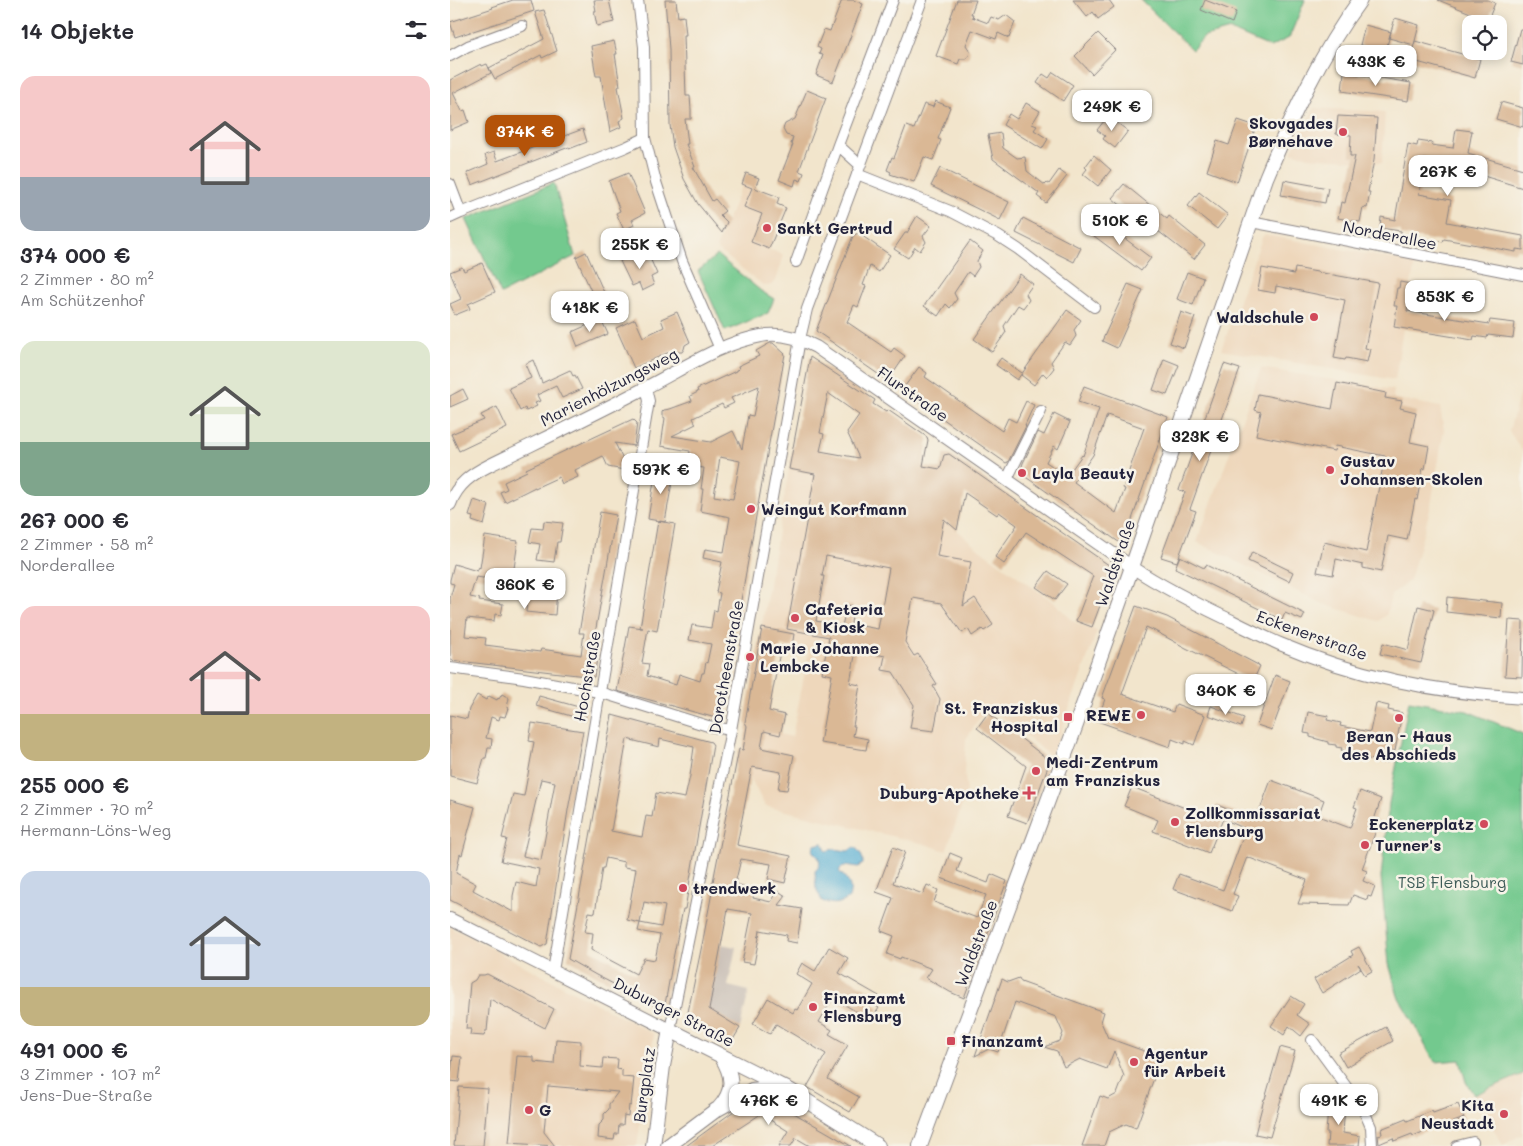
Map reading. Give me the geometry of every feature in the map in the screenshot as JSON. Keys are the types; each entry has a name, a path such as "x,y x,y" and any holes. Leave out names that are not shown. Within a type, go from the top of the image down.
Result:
{"main road":[{"name":"Waldstraße","path":"920,1146 1066,755 1266,178 1289,122 1326,51 1360,0"},
{"name":"Duburger Straße","path":"670,1030 791,1091 878,1146"},
{"name":"Burgplatz","path":"653,1146 663,1066 670,1030"},
{"path":"669,1146 725,1101 731,1089 731,1077 728,1067 721,1056"},
{"path":"716,1110 752,1090 768,1088 791,1091"}],"street":[{"path":"638,0 644,47 645,138 656,182 682,262 720,349"},
{"path":"796,262 893,0"},
{"path":"859,169 922,0"},
{"path":"450,56 468,46 522,26"},
{"path":"450,218 461,212 626,148 645,138"},
{"path":"838,145 859,169 950,211 998,236 1094,307"},
{"name":"Dorotheenstraße","path":"670,1030 730,730 800,339 807,308 859,169"},
{"path":"450,184 461,212"},
{"name":"Norderallee","path":"1251,222 1523,275"},
{"name":"Marienhölzungsweg","path":"450,504 460,484 472,474 646,388 720,349 746,339 764,335 781,334 800,339"},
{"name":"Flurstraße","path":"800,339 816,347 1132,567"},
{"name":"Hochstraße","path":"553,971 649,401 646,388"},
{"path":"1007,479 1041,411"},
{"name":"Eckenerstraße","path":"1132,567 1158,584 1215,613 1281,644 1325,660 1420,686 1465,693 1523,698"},
{"path":"450,668 600,692 708,726 730,730"},
{"name":"Duburger Straße","path":"450,918 670,1030"},
{"path":"1312,1040 1364,1111 1371,1128 1372,1146"},
{"path":"1457,1146 1473,1142"}],"shaded area":[{"name":"Skovgades Børnehave","path":"1314,108 1385,112 1382,163 1309,157 1291,152"},
{"path":"742,184 762,192 767,200 751,242 784,255 776,281 771,285 763,285 716,248"},
{"name":"Waldschule","path":"1266,235 1415,263 1411,284 1400,282 1399,288 1397,288 1394,327 1403,329 1395,380 1221,350 1262,238"},
{"name":"Gustav Johannsen-Skolen","path":"1261,368 1394,390 1393,398 1440,407 1444,430 1430,510 1410,580 1391,595 1387,614 1378,621 1323,604 1197,542"},
{"path":"1523,382 1523,452 1509,431"},
{"path":"789,469 812,473 923,504 978,548 1056,604 1074,622 1097,631 1052,757 988,706 966,739 964,772 967,791 946,851 925,844 765,806 750,777 734,774 739,749 743,750 747,726 792,737 809,651 759,642"},
{"path":"450,927 654,1034 637,1146 450,1146"},
{"path":"721,944 736,947 728,986 749,991 740,1028 709,1009"},
{"name":"Kita Neustadt","path":"1523,1074 1523,1134 1503,1145 1474,1095"}],"green space":[{"path":"1141,0 1305,0 1289,38 1270,47 1230,30 1204,37 1192,50"},
{"path":"554,183 575,256 501,294 466,219"},
{"path":"717,255 761,291 774,299 768,313 725,331 698,271"},
{"name":"TSB Flensburg","path":"1409,701 1467,711 1523,734 1523,1074 1474,1095 1466,1082 1460,1060 1435,1062 1398,996 1389,964 1381,877 1389,803"}],"water":[{"path":"823,843 826,851 834,849 848,851 854,847 862,859 863,864 858,867 845,866 839,871 850,889 849,898 843,902 833,904 822,901 816,888 815,871 820,861 813,852 814,845"}],"building":[{"path":"513,0 531,0 534,11 455,37 450,22"},
{"path":"594,0 609,0 614,22 597,26"},
{"path":"665,0 676,0 678,17 684,16 686,35 684,35 686,96 690,96 691,110 691,119 685,119 688,144 686,144 695,167 693,167 712,201 715,199 725,211 720,215 727,222 722,233 698,204 684,179 673,147 670,125 669,49"},
{"path":"842,0 853,0 863,4 833,82 816,75 823,55 819,54 821,49 817,47 824,29 830,31"},
{"path":"957,0 976,0 971,14 973,14 972,17 988,23 991,17 999,20 1006,15 1015,22 1009,38 998,33 996,39 972,30 966,45 970,51 969,56 965,59 960,59 958,64 936,56"},
{"path":"1073,0 1109,0 1114,7 1098,19 1093,12 1087,17"},
{"path":"1205,0 1236,12 1232,23 1201,10"},
{"path":"1438,0 1488,0 1495,3 1490,15 1476,15"},
{"path":"544,10 557,51 542,58 541,55 495,79 489,68 544,39 535,12"},
{"path":"1395,18 1419,25 1414,45 1389,38"},
{"path":"1365,25 1391,32 1385,52 1360,45"},
{"path":"1520,29 1523,29 1523,65 1511,62"},
{"path":"1098,33 1115,50 1092,74 1075,56"},
{"path":"614,41 620,86 618,87 624,118 619,121 621,127 610,132 601,76 596,76 591,46"},
{"path":"1415,41 1462,54 1462,60 1480,60 1475,78 1410,60"},
{"path":"481,64 482,66 487,64 491,73 453,93 462,111 465,110 469,122 450,130 450,80"},
{"path":"1053,72 1073,85 1063,101 1037,83 1043,74 1049,78"},
{"path":"1344,72 1411,83 1408,101 1342,91"},
{"path":"807,90 826,98 799,171 804,173 801,181 796,179 794,186 779,180 793,144 791,144 793,137 786,135 783,129 785,124 795,119"},
{"path":"935,101 950,107 938,139 941,140 933,160 924,157 914,182 890,174 891,172 887,170 892,157 894,158 906,126 914,129 924,104 933,107"},
{"path":"1501,102 1523,108 1523,127 1496,119"},
{"path":"1026,103 1040,111 1032,124 1037,126 1034,130 1048,139 1042,149 1003,125 1009,114 1017,119"},
{"path":"1108,116 1128,131 1115,148 1103,139 1105,136 1097,130"},
{"path":"1338,116 1377,118 1374,160 1368,192 1370,192 1367,208 1363,207 1360,222 1338,218 1341,202 1345,203 1355,156 1350,156 1351,135 1336,134"},
{"path":"1238,120 1256,126 1237,182 1207,171 1217,141 1229,145"},
{"path":"583,129 587,142 569,149 569,147 472,185 467,173 488,164 485,155 494,152 497,161"},
{"path":"1456,129 1472,131 1468,153 1523,169 1523,188 1477,174 1478,170 1424,159 1419,194 1451,200 1447,222 1523,236 1523,250 1516,249 1516,252 1444,239 1443,242 1401,235 1401,231 1380,228 1381,217 1395,220 1408,144 1417,146 1418,141 1453,148"},
{"path":"1001,133 1003,148 1017,158 1025,157 1027,171 1045,185 1049,184 1059,170 1067,176 1046,203 1037,196 1039,193 993,159 988,135"},
{"path":"1094,155 1111,170 1098,186 1083,174 1087,169 1085,167"},
{"path":"940,168 1009,202 1000,220 931,186"},
{"path":"628,173 645,213 632,220 634,225 624,230 616,213 620,211 609,181"},
{"path":"746,173 759,178 755,188 779,197 777,204 786,208 769,249 751,242 762,214 744,207 752,188 742,184"},
{"path":"1284,180 1328,188 1325,203 1281,195"},
{"path":"1124,184 1167,219 1169,216 1205,245 1194,259 1149,224 1147,227 1112,198"},
{"path":"1199,192 1228,215 1217,229 1188,206"},
{"path":"917,216 931,226 923,236 926,242 920,251 915,247 908,258 894,249 905,233 907,233"},
{"path":"1023,218 1081,248 1074,262 1016,233"},
{"path":"1100,220 1151,258 1141,271 1090,233"},
{"path":"858,233 890,255 879,272 870,266 863,285 866,286 858,307 854,305 847,322 891,352 894,348 905,356 888,381 816,331 853,236"},
{"path":"970,241 983,251 977,261 979,267 973,276 968,272 954,293 957,299 950,308 946,304 938,316 924,306"},
{"path":"646,249 657,274 651,277 654,285 642,291 639,283 632,286 620,261"},
{"path":"586,252 610,306 600,311 576,257"},
{"path":"482,263 495,292 468,304 470,309 455,315 450,304 461,299 450,272 462,267 464,271"},
{"path":"1262,268 1294,274 1295,268 1378,283 1365,348 1370,349 1367,362 1334,358 1345,300 1276,286 1275,293 1258,290"},
{"path":"1187,272 1203,278 1193,305 1177,299"},
{"path":"1020,274 1033,284 1026,294 1029,300 1023,308 1018,305 1004,326 1006,332 992,352 974,339"},
{"path":"1400,282 1411,284 1407,311 1489,324 1490,320 1515,323 1513,338 1488,335 1487,338 1474,336 1473,340 1394,327 1397,306 1394,306"},
{"path":"1128,284 1143,290 1117,348 1102,341"},
{"path":"1067,310 1081,320 1074,330 1076,336 1070,345 1065,342 1051,362 1054,368 1047,377 1043,373 1034,385 1021,375"},
{"path":"677,312 690,342 685,345 682,352 674,350 634,368 616,328 635,319 643,337 664,327 661,319"},
{"path":"1181,312 1195,317 1184,348 1170,343"},
{"path":"601,319 608,334 578,347 572,332"},
{"path":"773,343 785,354 719,716 716,718 617,691 629,626 640,628 658,521 675,524 657,631 648,629 642,663 649,664 647,676 676,685 679,674 700,681 707,663 711,644 689,640 692,625 711,628 714,610 717,611 720,593 716,592 722,562 703,558 705,549 724,552 730,517 700,511 704,468 688,466 690,451 661,446 665,418 662,416 662,412 692,401 690,396 698,392 697,389 736,371 739,369 738,366 759,356 756,351","holes":["759,386 753,416 748,415 742,449 733,431 711,442 672,436 696,424 693,418 722,404 724,408 734,403 731,398","720,457 740,461 733,499 714,496"]},
{"path":"810,357 875,400 873,404 886,412 888,410 927,437 923,466 940,469 944,455 949,454 1113,568 1092,627 1076,621 1093,576 1026,532 1004,564 995,557 1017,525 999,512 997,515 965,493 957,530 944,519 937,556 971,562 963,606 975,598 993,625 984,631 982,629 972,636 968,629 962,633 941,603 913,598 905,642 914,656 918,654 937,684 933,686 940,699 934,731 910,728 914,705 893,672 882,670 885,656 856,650 850,683 860,685 853,736 868,739 866,750 820,743 832,675 822,673 829,637 787,629 815,474 789,469","holes":["828,393 859,415 847,432 859,458 820,451 824,434 820,433","826,556 889,568 878,629 851,624 853,606 847,605 842,626 816,621"]},
{"path":"1001,358 1022,373 1017,380 996,365"},
{"path":"1164,359 1179,365 1167,395 1153,390"},
{"path":"533,360 542,383 570,370 573,376 575,375 582,389 562,398 556,386 537,395 540,401 535,403 537,406 526,411 525,408 520,411 509,388 531,378 525,364"},
{"path":"1224,364 1240,369 1190,509 1196,511 1177,562 1161,557 1185,492 1179,490"},
{"path":"919,367 927,373 925,377 1002,431 1008,418 1016,422 1026,401 1034,405 1008,462 1006,463 902,390"},
{"path":"1337,383 1386,393 1385,398 1402,401 1400,408 1416,412 1410,442 1429,446 1417,500 1415,499 1407,540 1388,536 1381,572 1363,568 1363,565 1336,559 1333,575 1317,572 1324,542 1366,552 1385,456 1335,446 1334,451 1256,435 1261,412 1255,410 1258,394 1332,409"},
{"path":"1084,386 1168,417 1123,545 1020,473 1038,432 1044,435 1054,414 1070,422 1058,449 1054,446 1046,462 1067,476 1083,456 1099,409 1078,402","holes":["1107,415 1144,428 1123,488 1125,489 1116,513 1074,482 1093,455"]},
{"path":"463,389 468,399 450,407 450,396"},
{"path":"497,407 507,428 459,451 451,434 484,420 481,415"},
{"path":"633,419 637,423 634,446 615,443 625,464 624,470 608,467 603,456 575,470 578,477 562,484 559,477 505,502 500,492 507,489 504,482 527,471 526,469"},
{"path":"656,468 674,471 665,522 648,519"},
{"path":"474,500 489,505 484,525 472,521 473,517 469,516"},
{"path":"600,512 616,515 593,645 599,646 594,677 450,660 450,598 454,584 450,583 450,580 454,564 477,571 480,568 485,536 518,541 512,582 476,577 470,597 480,599 479,601 503,604 501,615 495,614 494,621 467,618 465,636 486,638 485,645 540,652 541,649 581,655 584,633 579,633"},
{"path":"544,521 563,523 560,542 557,542 554,562 537,560 540,544 529,542 532,528 543,529"},
{"path":"1252,552 1293,572 1289,581 1248,561"},
{"path":"1180,556 1204,568 1206,565 1305,614 1302,620 1285,613 1282,620 1175,568"},
{"path":"1048,571 1067,584 1055,600 1036,587"},
{"path":"548,590 557,591 555,615 526,612 528,591 547,593"},
{"path":"1447,597 1502,603 1501,618 1446,612"},
{"path":"1136,606 1167,617 1260,666 1253,681 1146,627 1122,694 1173,712 1176,704 1205,715 1194,745 1172,739 1170,747 1097,721 1105,699 1102,698"},
{"path":"1418,606 1434,610 1421,663 1380,654 1383,643 1408,650"},
{"path":"1509,620 1523,621 1522,677 1505,676"},
{"path":"762,628 794,634 792,647 781,646 769,711 785,715 780,735 764,731 761,748 794,755 787,790 778,789 781,772 752,767 737,845 791,856 785,883 768,879 771,864 741,859 735,884 755,889 753,898 771,902 778,891 786,896 779,905 802,909 797,943 786,941 787,935 760,930 759,937 757,936 759,938 754,964 742,962 752,913 728,909 709,1009 740,1028 731,1043 687,1017 739,749 743,750 747,726 745,722"},
{"path":"1275,675 1290,681 1272,730 1257,725"},
{"path":"502,694 509,698 508,708 505,717 500,716 499,720 491,717 486,738 492,739 491,748 488,748 486,758 484,758 477,783 450,776 450,715 467,719 469,709 477,695 486,700 489,696 497,700"},
{"path":"539,696 586,709 585,720 536,706"},
{"path":"1376,703 1389,706 1388,710 1402,713 1395,751 1389,750 1387,763 1359,757 1359,755 1341,750 1342,748 1336,747 1336,745 1328,744 1328,742 1310,737 1310,734 1304,733 1308,712 1328,716 1327,720 1341,723 1340,726 1370,732"},
{"path":"1211,706 1244,718 1241,727 1208,715"},
{"name":"Medi-Zentrum am Franziskus","path":"988,713 1050,761 1027,823 1008,816 1026,766 977,728"},
{"path":"612,715 711,742 713,745 685,909 683,909 664,1010 568,959","holes":["627,739 659,747 660,739 694,747 685,798 656,793 652,817 646,816 642,837 611,831","606,858 624,862 624,867 636,869 627,920 640,923 638,931 660,935 655,960 644,958 636,974 591,950 593,933 585,932 589,912 595,913 602,868 604,868","644,902 665,906 661,927 640,923"]},
{"path":"532,723 583,731 568,810 547,944 541,947 450,900 450,800 475,807 456,873 476,884 473,890 513,912 513,896 516,882 536,887 539,869 501,861 507,839 502,838 513,794 524,796 534,742 529,741","holes":["541,779 555,782 541,860 523,856"]},
{"path":"1271,780 1324,800 1318,816 1350,828 1357,808 1354,807 1360,791 1381,799 1374,820 1379,822 1362,869 1367,871 1363,881 1375,886 1371,897 1368,896 1367,900 1353,895 1349,905 1298,904 1307,880 1247,857 1233,894 1238,896 1232,911 1173,889 1179,874 1223,890 1246,829 1223,819 1209,853 1153,831 1158,820 1124,806 1132,787 1190,810 1191,807 1213,816 1217,805 1256,820"},
{"path":"893,847 905,852 893,883 923,894 927,885 938,890 934,902 977,918 986,895 941,878 950,853 962,858 957,871 988,883 991,874 1007,881 964,998 926,978 932,969 901,957 900,959 887,954 894,936 881,931 893,898 876,892"},
{"path":"829,947 848,958 839,973 879,996 874,1005 879,1008 871,1020 833,998 819,1022 832,1030 829,1034 848,1045 828,1079 859,1097 850,1112 807,1087 826,1054 776,1024 770,1034 753,1024 768,998 793,1013 795,1009 797,1010 812,984 796,974 802,963 815,971"},
{"path":"1359,947 1372,971 1365,975 1361,968 1322,993 1314,979 1353,955 1351,951"},
{"path":"487,974 554,1009 545,1028 490,999 487,1031 485,1031 484,1036 470,1035 471,1029 466,1029 470,983 478,975"},
{"name":"Agentur für Arbeit","path":"1019,978 1021,982 1104,1012 1101,1022 1108,1038 1158,1056 1156,1063 1158,1067 1136,1128 1126,1124 1109,1132 1104,1146 1082,1146 1100,1096 1108,1099 1117,1094 1124,1076 1114,1051 1107,1069 1080,1059 1064,1067 1057,1051 1044,1047 1060,1041 1063,1033 1056,1017 1015,1002 998,1052 989,1049 975,1056 1002,979 1008,982"},
{"path":"1291,996 1304,1004 1297,1015 1310,1024 1301,1036 1289,1026 1284,1035 1271,1026"},
{"path":"1386,1027 1393,1041 1346,1067 1338,1053"},
{"name":"G","path":"556,1039 581,1041 580,1066 602,1068 603,1058 618,1059 617,1069 622,1070 622,1077 634,1078 628,1116 624,1115 623,1125 619,1125 618,1134 615,1134 614,1140 598,1138 599,1125 604,1120 604,1114 609,1109 609,1104 618,1092 548,1086 544,1132 555,1146 509,1143 517,1056 534,1057 534,1062 554,1064"},
{"path":"1280,1047 1295,1051 1270,1137 1255,1134"},
{"path":"453,1056 462,1057 459,1082 450,1081"},
{"path":"459,1087 488,1089 483,1146 454,1146"},
{"path":"768,1097 851,1146 810,1146 796,1138 791,1146 779,1146 788,1131 767,1118 776,1104 712,1146 686,1146 738,1108 755,1098"},
{"path":"1329,1098 1341,1099 1341,1105 1345,1106 1343,1133 1360,1136 1359,1146 1327,1146 1328,1132 1326,1132"},
{"path":"1458,1104 1464,1118 1413,1136 1412,1134 1394,1141 1393,1138 1379,1144 1378,1135 1382,1134 1381,1129 1406,1119 1407,1121 1432,1111 1433,1113"}],"place":[{"name":"Skovgades Børnehave","path":"1343,132"},
{"name":"Sankt Gertrud","path":"767,228"},
{"name":"Waldschule","path":"1314,317"},
{"name":"Gustav Johannsen-Skolen","path":"1330,470"},
{"name":"Layla Beauty","path":"1022,473"},
{"name":"Weingut Korfmann","path":"751,509"},
{"name":"Cafeteria & Kiosk","path":"795,618"},
{"name":"Marie Johanne Lembcke","path":"750,657"},
{"name":"REWE","path":"1141,715"},
{"name":"St. Franziskus Hospital","path":"1068,717"},
{"name":"Beran - Haus des Abschieds","path":"1399,718"},
{"name":"Medi-Zentrum am Franziskus","path":"1036,771"},
{"name":"Duburg-Apotheke","path":"1029,793"},
{"name":"Zollkommissariat Flensburg","path":"1175,822"},
{"name":"Eckenerplatz","path":"1484,824"},
{"name":"Turner's","path":"1365,845"},
{"name":"trendwerk","path":"683,888"},
{"name":"Finanzamt Flensburg","path":"813,1007"},
{"name":"Finanzamt","path":"951,1041"},
{"name":"Agentur für Arbeit","path":"1134,1062"},
{"name":"G","path":"529,1110"},
{"name":"Kita Neustadt","path":"1504,1114"}]}
